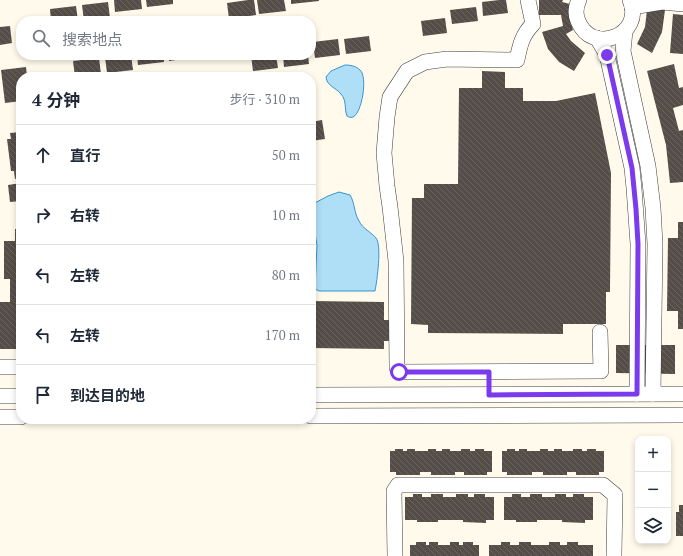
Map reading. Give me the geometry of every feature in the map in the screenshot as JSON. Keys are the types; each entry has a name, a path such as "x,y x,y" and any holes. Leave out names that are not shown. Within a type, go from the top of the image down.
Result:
{"street":[{"path":"528,0 533,24 521,40 517,60 447,59 425,62 406,72 390,97 386,123 385,170 395,244 397,368 399,372 601,371 600,332"},
{"path":"578,0 576,11 577,18 580,25 590,36 597,38 612,38 625,30"},
{"path":"653,394 655,244 653,208 648,166 623,51 625,30 632,17 631,4 674,2"},
{"path":"597,38 607,55 632,168 638,244 637,394"},
{"path":"0,368 16,367"},
{"path":"489,372 489,395"},
{"path":"316,395 683,394"},
{"path":"0,396 16,396"},
{"path":"316,416 683,415"},
{"path":"0,417 16,417"},
{"path":"395,556 394,491 398,485 603,486 614,495 614,556"}],"water":[{"path":"345,65 353,66 360,70 364,80 363,95 359,109 353,117 347,116 343,97 328,82 326,77 331,71"},
{"path":"339,192 350,195 359,221 376,238 378,242 379,248 375,291 319,291 316,290 316,202"}],"building":[{"path":"114,0 141,0 142,9 115,12"},
{"path":"146,0 173,0 173,4 147,7"},
{"path":"254,0 256,15 229,16 227,3"},
{"path":"257,0 284,0 286,11 259,14"},
{"path":"291,0 319,0 319,1 291,4"},
{"path":"506,0 508,13 483,16 482,2"},
{"path":"539,0 563,0 562,2 570,4 573,30 566,34 571,41 585,53 574,71 559,62 548,49 542,32 563,26 561,15 539,15"},
{"path":"108,2 110,16 83,16 82,5"},
{"path":"76,6 77,16 51,16 50,9"},
{"path":"476,7 478,21 452,24 450,10"},
{"path":"647,10 665,10 662,32 652,53 637,44 645,27"},
{"path":"673,14 683,15 683,54 670,53"},
{"path":"445,18 447,33 423,36 421,21"},
{"path":"10,26 12,43 0,45 0,27"},
{"path":"369,36 371,51 346,54 344,39"},
{"path":"338,39 340,55 316,58 316,42"},
{"path":"99,60 101,72 74,72 73,61"},
{"path":"105,60 132,60 133,70 107,72"},
{"path":"138,60 164,60 164,62 138,65"},
{"path":"252,60 277,60 278,68 253,71"},
{"path":"283,60 309,60 309,64 284,67"},
{"path":"674,64 679,88 683,87 683,105 673,108 679,131 683,130 683,182 670,183 666,145 647,71"},
{"path":"26,67 26,72 16,72 16,102 5,103 1,70"},
{"path":"482,71 505,72 505,88 523,88 523,101 556,101 595,93 611,173 610,292 606,292 606,324 563,324 563,334 428,333 428,325 411,324 412,198 424,198 424,184 458,184 459,88 482,88"},
{"path":"322,120 325,139 316,140 316,121"},
{"path":"16,132 15,179 14,171 11,171 7,139 11,139 10,133"},
{"path":"16,184 16,201 10,202 8,185"},
{"path":"678,222 683,222 683,329 678,329 678,311 667,311 668,238 678,238"},
{"path":"16,229 16,349 0,349 0,302 10,302 10,279 4,279 4,241 15,241"},
{"path":"316,301 384,302 384,320 392,320 392,341 384,341 384,349 316,348"},
{"path":"616,345 675,345 675,374 616,373"},
{"path":"395,449 403,449 403,451 407,451 407,449 415,449 415,451 428,451 428,449 436,449 436,451 442,451 442,449 450,449 450,451 461,451 461,449 470,449 470,451 475,451 475,449 484,449 484,451 492,451 492,472 487,472 487,475 464,475 464,472 455,472 455,475 431,475 431,472 420,472 420,475 396,475 396,472 390,472 390,451 395,451"},
{"path":"507,449 515,449 515,451 519,451 519,449 527,449 527,451 540,451 540,449 548,449 548,451 554,451 554,449 562,449 562,451 573,451 573,449 582,449 582,451 587,451 587,449 596,449 596,451 604,451 604,472 599,472 599,475 576,475 576,472 567,472 567,475 543,475 543,472 532,472 532,475 507,475 507,472 502,472 502,451 507,451"},
{"path":"413,494 422,494 422,497 431,497 431,494 443,494 443,497 456,497 456,494 468,494 468,497 474,497 474,494 485,494 485,497 494,497 494,520 486,520 486,523 463,522 463,520 417,522 417,520 405,520 405,497 413,497"},
{"path":"512,494 521,494 521,497 530,497 530,494 542,494 542,497 555,497 555,494 566,494 566,497 573,497 573,494 584,494 584,497 593,497 593,520 585,520 585,523 562,522 562,520 516,522 516,520 504,520 504,497 512,497"},
{"path":"679,505 683,505 683,536 676,536 676,512 679,512"},
{"path":"416,542 426,542 426,545 429,545 429,542 438,542 438,545 450,545 450,542 459,542 459,545 463,545 463,542 473,542 473,545 479,545 479,556 410,556 410,545 416,545"},
{"path":"501,542 510,542 510,545 519,545 519,542 531,542 531,545 549,545 549,542 560,542 560,545 567,545 567,542 578,542 578,545 593,545 593,556 489,556 489,545 501,545"}],"route":[{"path":"399,372 489,372 489,395 637,394 638,226 632,168 607,55"}]}
